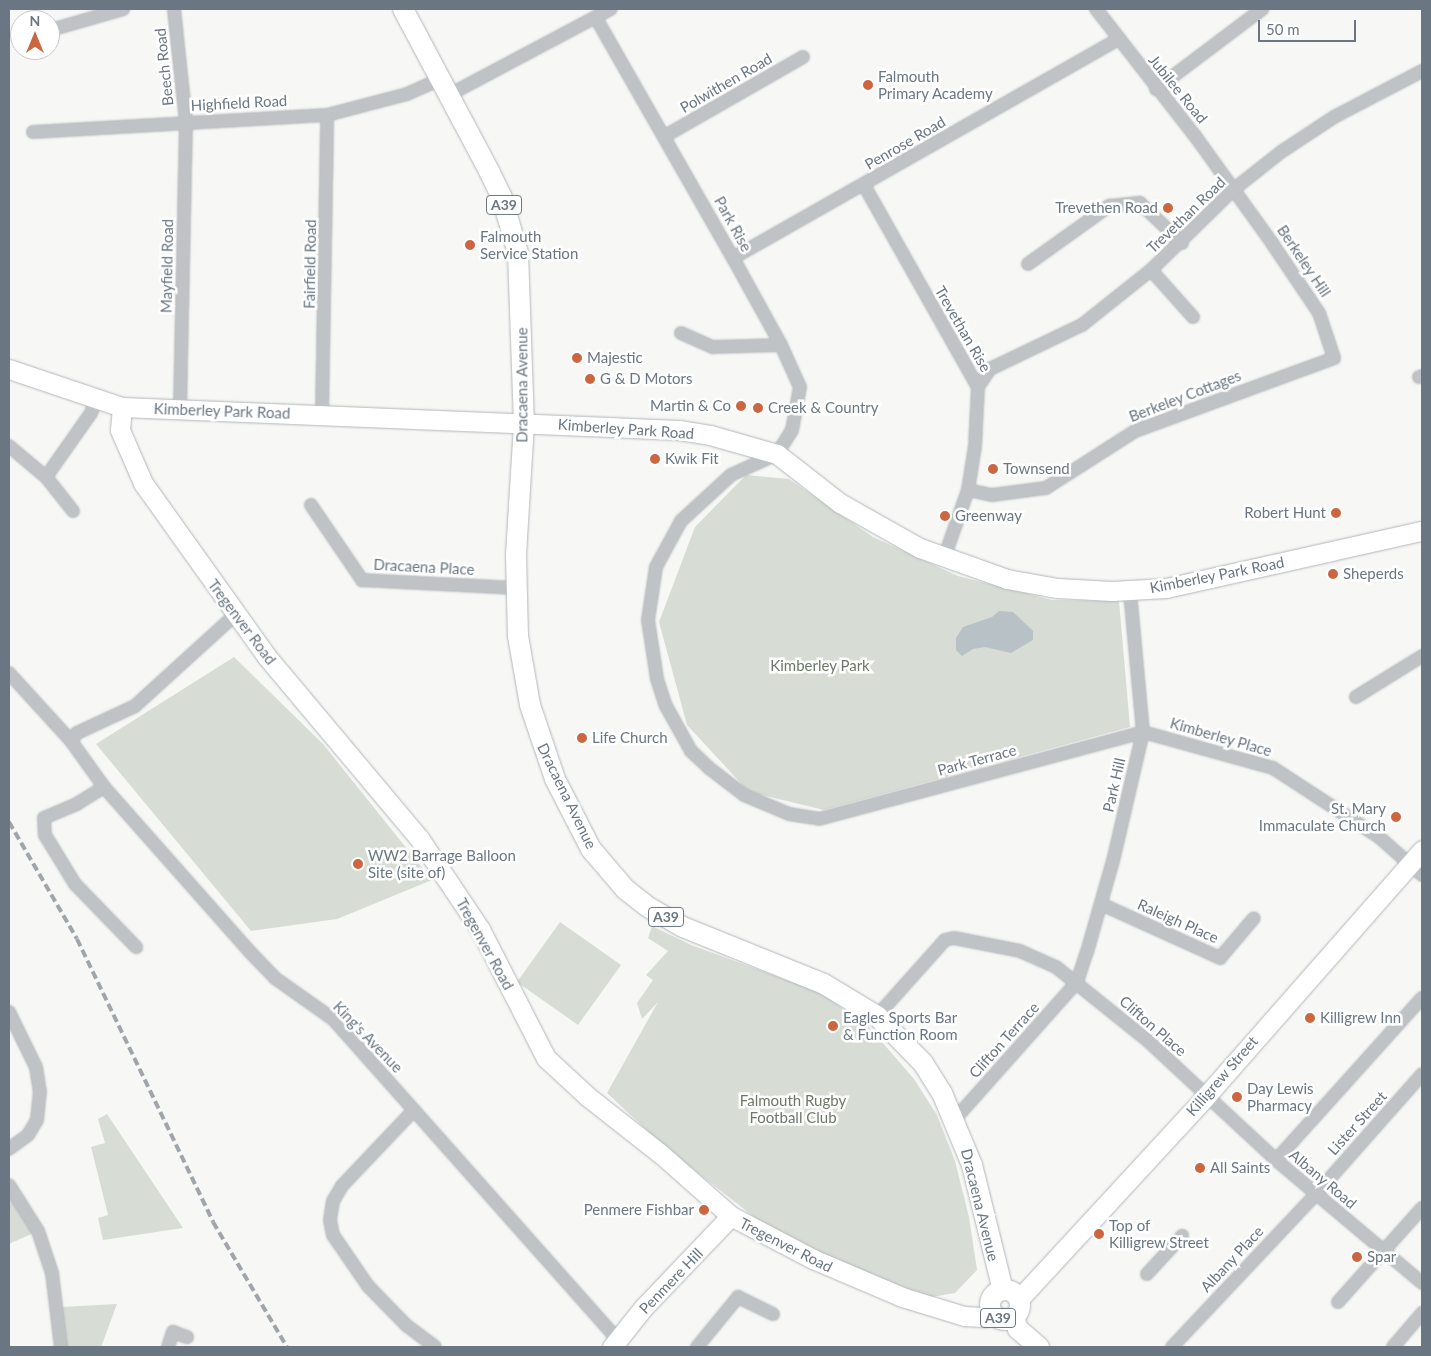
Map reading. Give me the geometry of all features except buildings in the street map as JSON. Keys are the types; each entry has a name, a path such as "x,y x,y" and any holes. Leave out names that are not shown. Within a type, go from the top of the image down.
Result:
{"main road":[{"name":"Dracaena Avenue","path":"403,9 502,198 518,253 524,424 515,588 522,671 538,736 574,818 606,869 648,907 683,927 824,984 877,1016 923,1063 955,1119 972,1165 1012,1302"},
{"name":"A39","path":"993,1314 1002,1320 1012,1302"},
{"name":"A39","path":"1012,1302 1018,1329 1032,1346"}],"street":[{"path":"60,27 123,9"},
{"name":"Beech Road","path":"174,9 186,122"},
{"name":"Highfield Road","path":"33,132 327,115 407,94 445,87 596,18 611,9"},
{"name":"Jubilee Road","path":"1096,9 1233,190"},
{"path":"1156,89 1262,9"},
{"name":"Park Rise","path":"596,18 666,136 781,345 800,387 792,430 777,454"},
{"name":"Penrose Road","path":"733,258 1118,39"},
{"name":"Polwithen Road","path":"666,136 803,57"},
{"name":"Trevethan Road","path":"978,387 990,369 1082,325 1151,270 1182,243 1233,190 1281,152 1334,117 1422,71"},
{"name":"Fairfield Road","path":"322,414 327,115"},
{"name":"Mayfield Road","path":"180,410 186,122"},
{"name":"Trevethan Rise","path":"864,185 978,387 975,446 968,490 944,558"},
{"name":"Berkeley Hill","path":"1233,190 1319,313 1334,358"},
{"path":"1028,264 1109,206 1140,203 1182,243"},
{"path":"1151,270 1193,317"},
{"path":"681,333 713,346 781,345"},
{"name":"Berkeley Cottages","path":"968,490 992,494 1046,488 1135,432 1334,358"},
{"name":"Kimberley Park Road","path":"9,369 96,400 122,407 679,430 710,435 777,454 791,467 879,527 944,558 1007,579 1057,588 1130,591 1166,588 1422,531"},
{"path":"46,477 91,414 96,400"},
{"name":"Tregenver Road","path":"122,407 120,430 143,483 267,657 419,838 480,929 546,1058 731,1216 829,1267 902,1297 964,1316 986,1317 993,1314"},
{"path":"9,446 46,477 73,511"},
{"name":"Park Terrace","path":"777,454 731,475 681,521 656,567 648,620 657,679 666,706 691,751 719,777 751,799 789,814 819,819 1142,732"},
{"name":"Dracaena Place","path":"311,505 362,580 515,588"},
{"name":"Park Hill","path":"1077,982 1101,904 1142,732 1130,591"},
{"path":"71,741 77,732 135,706 236,614"},
{"path":"1356,697 1422,656"},
{"name":"King's Avenue","path":"9,673 71,741 104,787 250,952 275,978 333,1019 414,1110 614,1343"},
{"name":"Kimberley Place","path":"1142,732 1273,768 1379,837 1416,870"},
{"path":"104,787 77,804 44,818 45,835 75,884 136,947"},
{"name":"Killigrew Street","path":"1012,1302 1416,870 1422,850"},
{"name":"Raleigh Place","path":"1101,904 1220,958 1254,918"},
{"name":"Clifton Place","path":"877,1016 945,940 954,938 1020,951 1056,967 1077,982 1207,1095"},
{"name":"Clifton Terrace","path":"955,1119 1077,982"},
{"path":"1276,1160 1422,998"},
{"path":"9,1012 36,1067 40,1091 37,1120 28,1135 9,1149"},
{"name":"Lister Street","path":"1316,1194 1422,1074"},
{"name":"Albany Road","path":"1207,1095 1276,1160 1422,1283"},
{"path":"414,1110 342,1186 333,1201 330,1220 332,1235 368,1286 406,1325 434,1346"},
{"path":"9,1185 38,1230 52,1273 61,1347"},
{"name":"Albany Place","path":"1172,1347 1316,1194"},
{"path":"1338,1302 1422,1208"},
{"name":"Penmere Hill","path":"614,1343 731,1216"},
{"path":"1147,1274 1182,1236"},
{"path":"697,1347 738,1297 773,1314"},
{"path":"1393,1347 1422,1313"},
{"path":"168,1347 173,1332 187,1336"}],"green space":[{"name":"Kimberley Park","path":"746,475 789,479 873,537 958,576 1052,600 1119,601 1130,727 824,810 749,792 687,725 659,622 695,527"},
{"path":"234,657 323,744 432,880 337,919 251,931 96,744"},
{"path":"560,922 621,965 578,1025 517,982"},
{"name":"Falmouth Rugby Football Club","path":"652,926 691,945 819,992 869,1027 914,1079 937,1115 955,1161 969,1217 977,1270 955,1293 931,1297 847,1266 757,1219 667,1149 607,1093 658,1002 642,1019 637,1003 653,980 646,975 668,951 648,938"},
{"path":"107,1114 183,1228 103,1240 98,1218 108,1215 91,1147 105,1143 98,1119"},
{"path":"9,1185 38,1231 9,1244"},
{"path":"117,1304 101,1347 64,1347 62,1307"}],"shaded area":[{"path":"999,611 1013,612 1033,631 1033,640 1011,653 985,647 973,649 962,656 956,650 956,638 963,627 992,617"}],"railway":[{"path":"9,822 77,939 213,1222 287,1347"}],"place":[{"name":"Falmouth Primary Academy","path":"868,85"},
{"name":"Trevethen Road","path":"1168,208"},
{"name":"Falmouth Service Station","path":"470,245"},
{"name":"Majestic","path":"577,358"},
{"name":"G & D Motors","path":"590,379"},
{"name":"Martin & Co","path":"741,406"},
{"name":"Creek & Country","path":"758,408"},
{"name":"Kwik Fit","path":"655,459"},
{"name":"Townsend","path":"993,469"},
{"name":"Robert Hunt","path":"1336,513"},
{"name":"Greenway","path":"945,516"},
{"name":"Sheperds","path":"1333,574"},
{"name":"Life Church","path":"582,738"},
{"name":"St. Mary Immaculate Church","path":"1396,817"},
{"name":"WW2 Barrage Balloon Site (site of)","path":"358,864"},
{"name":"Killigrew Inn","path":"1310,1018"},
{"name":"Eagles Sports Bar & Function Room","path":"833,1026"},
{"name":"Day Lewis Pharmacy","path":"1237,1097"},
{"name":"All Saints","path":"1200,1168"},
{"name":"Penmere Fishbar","path":"704,1210"},
{"name":"Top of Killigrew Street","path":"1099,1234"},
{"name":"Spar","path":"1357,1257"}]}
